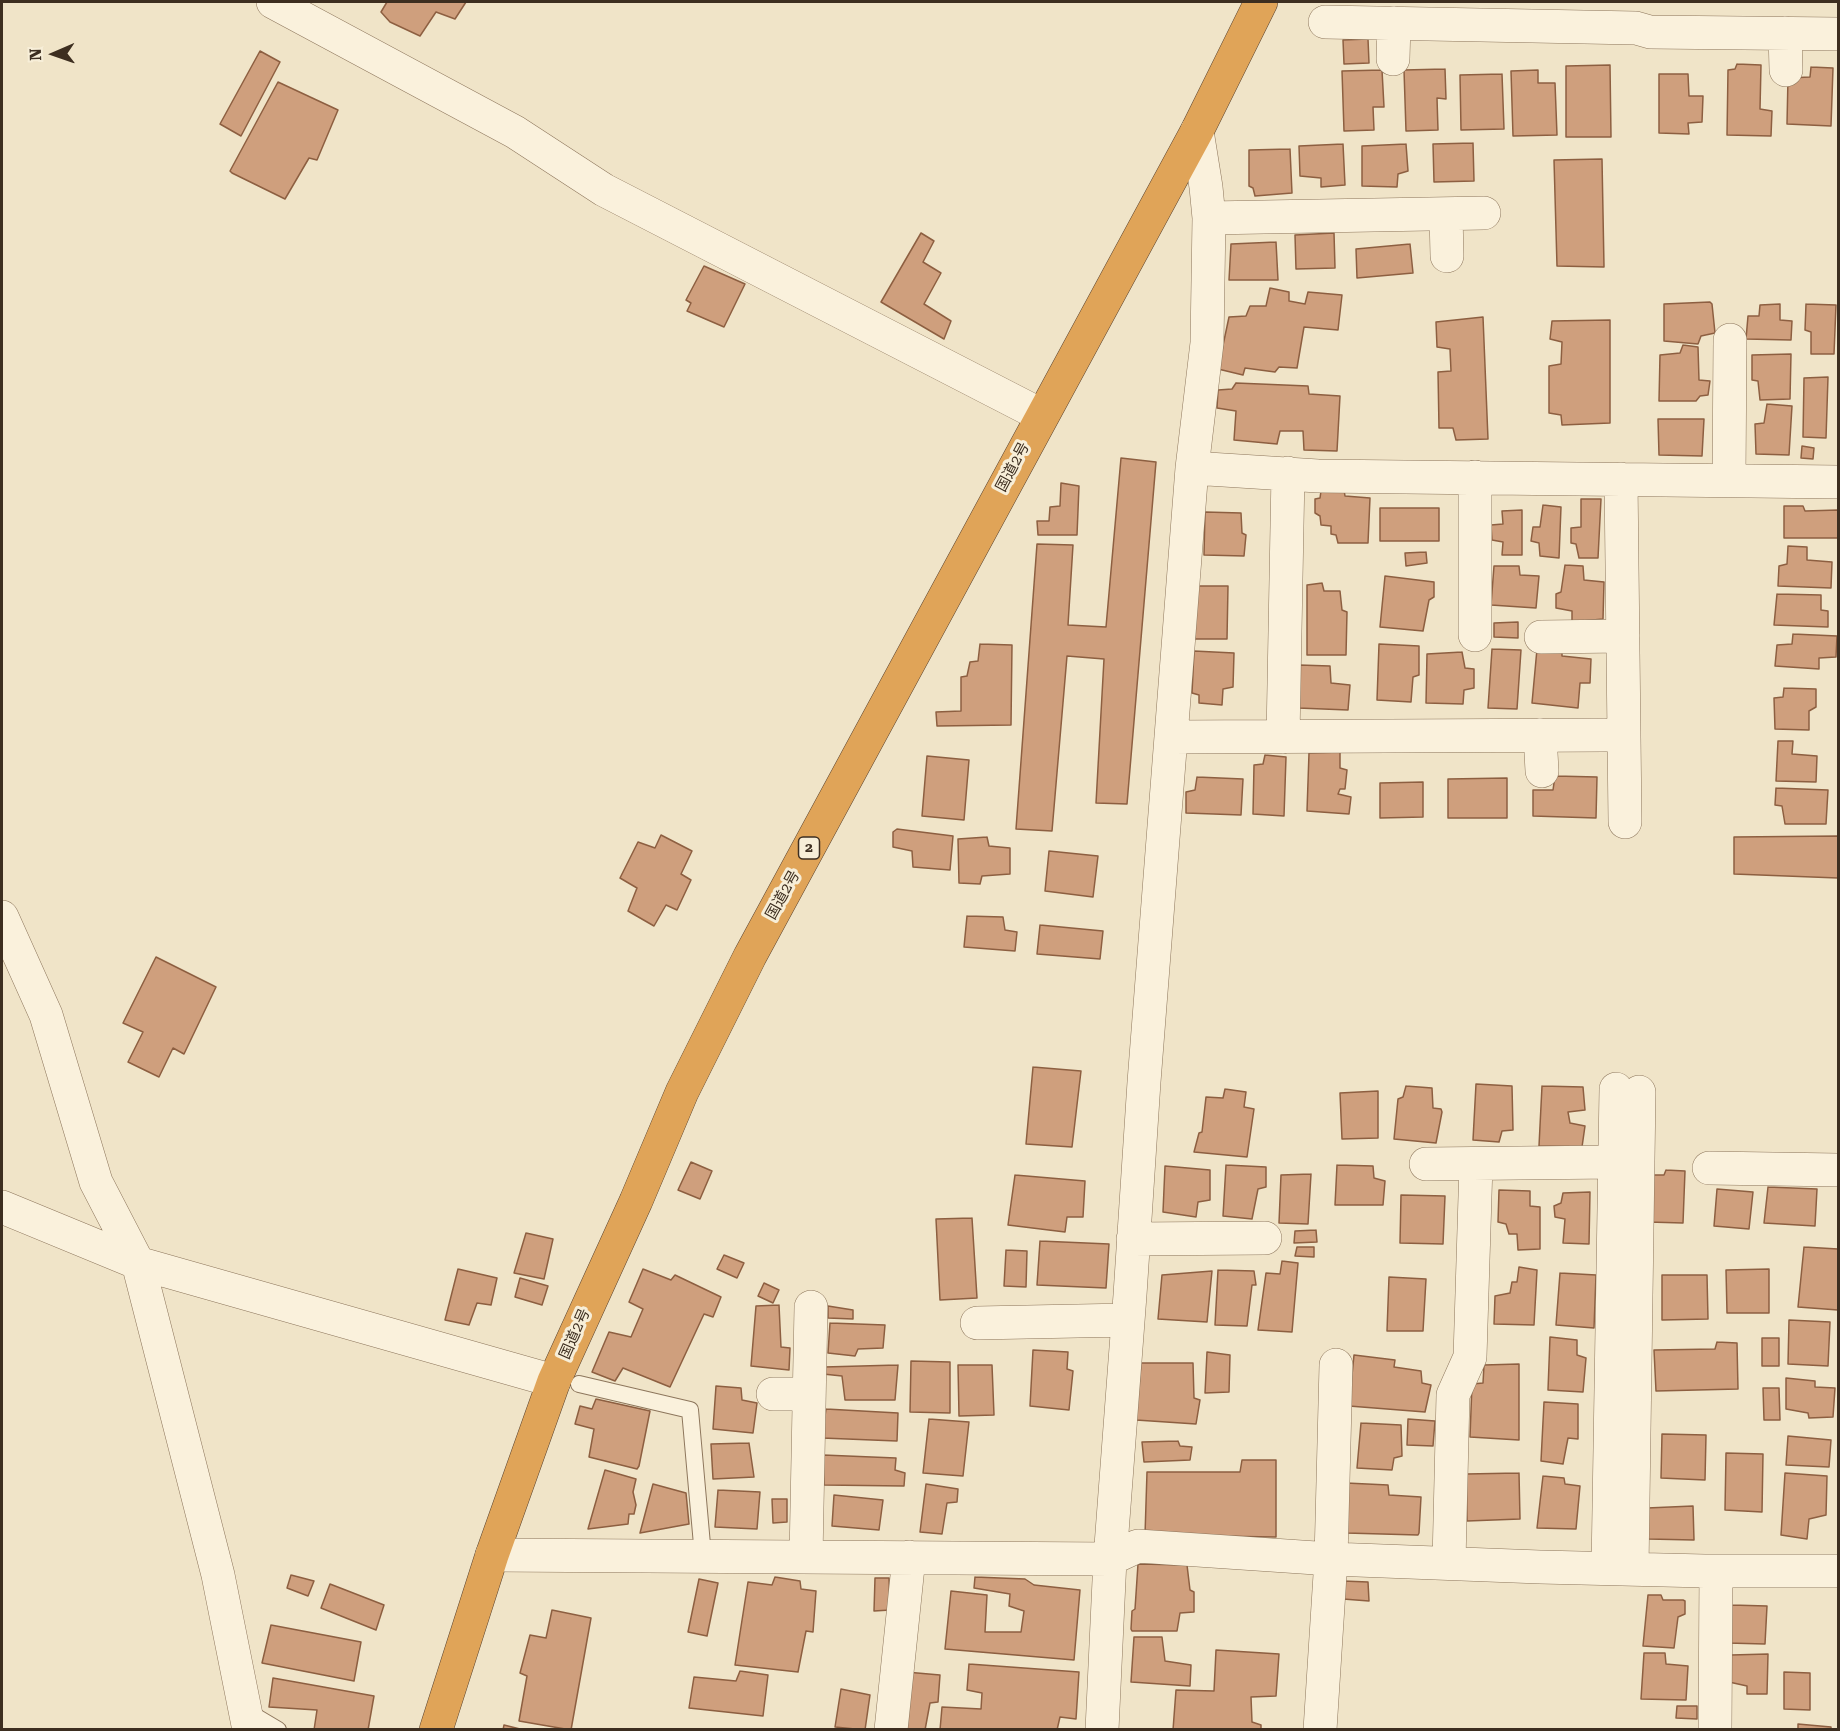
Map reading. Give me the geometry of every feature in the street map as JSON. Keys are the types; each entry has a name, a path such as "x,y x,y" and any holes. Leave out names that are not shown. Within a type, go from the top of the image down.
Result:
{"highway":[{"name":"国道2号","path":"436,1730 492,1555 567,1383 636,1201 682,1092 750,956 1041,415 1197,131 1261,2"}],"street":[{"path":"273,2 515,132 604,190 1041,415"},
{"path":"1325,22 1636,28 1650,32 1839,34"},
{"path":"1393,59 1394,23"},
{"path":"1785,33 1786,70"},
{"path":"1102,1730 1110,1559 1171,737 1192,468 1207,343 1209,219 1197,131"},
{"path":"1209,219 1484,213"},
{"path":"1446,214 1447,256"},
{"path":"1729,480 1731,340"},
{"path":"1192,468 1318,476 1839,482"},
{"path":"1283,736 1288,473"},
{"path":"1475,477 1475,635"},
{"path":"1621,479 1625,822"},
{"path":"1541,636 1623,636"},
{"path":"1540,735 1542,771"},
{"path":"1171,737 1605,735"},
{"path":"2,916 46,1015 96,1182 138,1263 218,1575 247,1720"},
{"path":"1628,1091 1620,1569 1614,1162 1628,1091"},
{"path":"1426,1164 1614,1162"},
{"path":"1449,1562 1453,1395 1470,1358 1476,1164"},
{"path":"1709,1168 1839,1170"},
{"path":"2,1206 138,1263 567,1383"},
{"path":"1133,1239 1265,1238"},
{"path":"807,1557 811,1307"},
{"path":"977,1323 1128,1320"},
{"path":"1320,1730 1330,1559 1336,1365"},
{"path":"773,1394 809,1394"},
{"path":"492,1555 1110,1559 1138,1546 1330,1559 1620,1569 1839,1570"},
{"path":"891,1730 909,1557"},
{"path":"1715,1730 1716,1570"}],"lane":[{"path":"567,1383 690,1410 703,1556"},
{"path":"247,1720 278,1730"}],"building":[{"path":"387,2 466,2 455,19 436,12 420,36 390,22 381,12"},
{"path":"1368,39 1369,63 1344,64 1343,40"},
{"path":"260,51 280,62 241,136 220,124"},
{"path":"1737,64 1761,65 1760,109 1772,111 1771,136 1727,135 1728,70 1735,69"},
{"path":"1610,65 1611,137 1566,137 1566,66"},
{"path":"1811,67 1833,68 1831,126 1787,124 1788,78 1810,77"},
{"path":"1445,69 1446,99 1437,98 1438,130 1406,131 1404,70"},
{"path":"1382,70 1384,107 1373,107 1374,130 1344,131 1342,71"},
{"path":"1538,70 1538,83 1555,83 1557,135 1513,136 1511,71"},
{"path":"1502,74 1504,129 1461,130 1460,75"},
{"path":"1659,74 1688,74 1689,96 1703,96 1702,122 1688,123 1689,134 1659,133"},
{"path":"278,82 338,110 317,160 309,158 285,199 230,171"},
{"path":"1473,143 1474,181 1434,182 1433,144"},
{"path":"1343,144 1345,185 1321,187 1321,178 1300,176 1299,146"},
{"path":"1406,144 1408,171 1398,174 1397,187 1362,186 1362,146"},
{"path":"1290,149 1292,193 1255,196 1253,188 1249,186 1249,150"},
{"path":"1602,159 1604,267 1557,266 1554,160"},
{"path":"921,233 934,241 923,262 941,273 924,304 951,321 944,339 881,302"},
{"path":"1334,233 1335,268 1296,269 1295,235"},
{"path":"1276,242 1278,280 1229,280 1231,244"},
{"path":"1410,244 1413,273 1357,278 1356,249"},
{"path":"704,266 745,284 724,327 687,311 691,303 686,300"},
{"path":"1270,288 1289,292 1289,301 1305,304 1308,292 1342,295 1338,330 1304,327 1297,368 1279,367 1275,372 1245,368 1243,375 1218,369 1229,317 1246,316 1250,306 1266,306"},
{"path":"1710,302 1715,333 1701,336 1698,344 1664,341 1664,304"},
{"path":"1780,304 1780,320 1792,321 1791,340 1746,339 1748,316 1759,316 1760,305"},
{"path":"1806,304 1836,305 1834,354 1811,354 1811,332 1805,330"},
{"path":"1483,317 1488,439 1456,440 1453,428 1439,428 1438,372 1451,371 1450,349 1437,347 1436,322"},
{"path":"1610,320 1610,423 1562,425 1561,415 1549,413 1549,366 1561,364 1562,342 1550,339 1552,321"},
{"path":"1683,345 1698,347 1699,380 1710,381 1708,395 1700,396 1696,401 1659,401 1660,355 1680,353"},
{"path":"1791,354 1790,399 1760,400 1758,381 1752,380 1752,355"},
{"path":"1828,377 1826,438 1803,437 1804,378"},
{"path":"1236,383 1308,386 1309,394 1340,396 1337,451 1304,450 1303,431 1280,431 1277,444 1234,440 1236,411 1217,408 1218,390 1232,389"},
{"path":"1767,404 1792,406 1789,455 1756,454 1755,424 1764,423"},
{"path":"1658,419 1704,419 1702,456 1659,455"},
{"path":"1802,446 1814,448 1813,459 1801,458"},
{"path":"1121,458 1156,462 1127,804 1096,803 1104,659 1067,656 1052,831 1016,829 1037,544 1073,545 1068,625 1106,627"},
{"path":"1061,483 1079,486 1077,535 1038,535 1037,521 1049,521 1050,507 1060,506"},
{"path":"1344,490 1345,496 1370,498 1368,543 1338,543 1336,535 1331,534 1331,526 1321,525 1320,516 1315,513 1315,499 1320,498 1321,491"},
{"path":"1581,499 1601,499 1598,558 1579,558 1576,544 1571,543 1571,528 1581,527"},
{"path":"1543,505 1561,507 1559,558 1540,556 1539,543 1531,541 1533,527 1540,527"},
{"path":"1784,506 1803,506 1805,511 1838,510 1838,538 1784,538"},
{"path":"1380,508 1439,508 1439,541 1380,541"},
{"path":"1522,510 1522,555 1502,555 1503,542 1492,540 1491,525 1503,524 1502,511"},
{"path":"1205,512 1241,513 1242,533 1246,535 1244,556 1204,555"},
{"path":"1788,546 1807,547 1807,560 1832,562 1831,588 1778,586 1779,566 1787,564"},
{"path":"1426,552 1427,563 1406,566 1405,553"},
{"path":"1565,565 1583,566 1584,580 1604,582 1603,619 1572,622 1572,611 1556,608 1556,594 1561,592"},
{"path":"1494,566 1519,566 1520,575 1539,576 1536,608 1491,605"},
{"path":"1385,576 1434,582 1434,597 1429,600 1423,631 1380,627"},
{"path":"1322,583 1324,591 1340,591 1342,610 1347,612 1346,655 1307,655 1307,585"},
{"path":"1195,586 1228,586 1227,639 1195,639"},
{"path":"1777,594 1821,595 1821,610 1828,611 1828,627 1774,625"},
{"path":"1518,622 1518,638 1494,637 1494,623"},
{"path":"1793,634 1837,636 1836,657 1819,658 1819,669 1775,666 1777,645 1792,644"},
{"path":"980,644 1012,645 1011,725 937,726 936,712 961,711 961,677 967,676 970,662 978,661"},
{"path":"1379,644 1419,646 1419,675 1413,677 1411,702 1377,700"},
{"path":"1492,649 1521,650 1517,709 1488,708"},
{"path":"1537,649 1562,651 1562,656 1591,659 1590,683 1580,683 1578,708 1532,703"},
{"path":"1194,651 1234,653 1233,687 1223,689 1222,705 1199,703 1199,695 1192,693"},
{"path":"1462,652 1465,668 1474,669 1474,688 1464,690 1463,704 1426,703 1427,654"},
{"path":"1299,665 1330,666 1331,683 1350,685 1348,710 1298,708"},
{"path":"1784,688 1816,689 1816,707 1809,711 1809,730 1775,729 1774,698 1783,697"},
{"path":"1778,741 1793,741 1792,754 1817,756 1816,782 1776,781"},
{"path":"1340,752 1340,768 1347,770 1345,789 1340,789 1338,794 1351,797 1349,814 1307,811 1309,753"},
{"path":"1265,755 1286,757 1284,816 1253,814 1254,765 1263,764"},
{"path":"927,756 969,760 964,820 922,816"},
{"path":"1555,776 1597,777 1596,818 1533,816 1533,790 1553,790"},
{"path":"1197,777 1243,779 1241,815 1186,813 1186,792 1195,790"},
{"path":"1507,778 1507,818 1448,818 1448,779"},
{"path":"1423,782 1423,817 1380,818 1380,783"},
{"path":"1776,788 1828,790 1826,824 1785,824 1782,806 1775,805"},
{"path":"897,829 953,836 950,870 913,867 912,851 893,847 893,832"},
{"path":"661,835 692,851 681,874 691,880 677,910 666,905 654,926 628,911 637,888 620,878 638,842 655,848"},
{"path":"1838,836 1838,878 1734,874 1734,837"},
{"path":"987,837 989,846 1010,848 1010,874 982,876 980,884 959,883 958,839"},
{"path":"1049,851 1098,856 1093,897 1045,891"},
{"path":"967,916 1003,917 1005,930 1017,932 1015,951 964,947"},
{"path":"1040,925 1103,931 1100,959 1037,954"},
{"path":"156,957 216,987 184,1054 173,1048 159,1077 128,1062 143,1032 123,1023"},
{"path":"1033,1067 1081,1071 1072,1147 1026,1144"},
{"path":"1476,1084 1512,1086 1513,1130 1502,1131 1499,1142 1473,1140"},
{"path":"1406,1086 1432,1088 1433,1108 1441,1109 1442,1112 1436,1143 1394,1139 1398,1099 1403,1097"},
{"path":"1542,1086 1583,1087 1585,1110 1568,1112 1570,1123 1585,1126 1582,1147 1539,1146"},
{"path":"1225,1089 1246,1092 1244,1107 1254,1109 1247,1157 1194,1152 1199,1133 1202,1132 1206,1097 1223,1098"},
{"path":"1378,1091 1378,1138 1342,1139 1340,1093"},
{"path":"691,1162 712,1171 700,1199 678,1190"},
{"path":"1226,1165 1266,1167 1266,1187 1258,1189 1252,1219 1223,1216"},
{"path":"1337,1165 1373,1166 1374,1178 1385,1181 1383,1205 1335,1205"},
{"path":"1165,1166 1210,1170 1210,1200 1198,1202 1196,1217 1163,1212"},
{"path":"1666,1170 1685,1171 1683,1223 1648,1222 1651,1175 1664,1175"},
{"path":"1311,1174 1308,1224 1279,1223 1281,1175"},
{"path":"1015,1175 1085,1181 1083,1217 1067,1217 1065,1232 1008,1225"},
{"path":"1768,1187 1817,1189 1815,1226 1764,1223"},
{"path":"1717,1189 1753,1192 1749,1229 1714,1226"},
{"path":"1499,1190 1530,1191 1530,1206 1540,1207 1540,1249 1518,1250 1517,1234 1509,1234 1506,1224 1498,1222"},
{"path":"1590,1192 1589,1244 1563,1243 1565,1219 1555,1217 1554,1206 1561,1203 1563,1193"},
{"path":"1401,1195 1445,1196 1443,1244 1400,1243"},
{"path":"972,1218 977,1298 940,1300 936,1219"},
{"path":"1316,1230 1317,1242 1294,1243 1295,1231"},
{"path":"526,1233 553,1239 544,1279 514,1273"},
{"path":"1040,1241 1109,1244 1106,1288 1037,1285"},
{"path":"1297,1247 1314,1247 1314,1257 1295,1256"},
{"path":"1804,1247 1838,1249 1838,1310 1798,1307"},
{"path":"1006,1250 1027,1251 1026,1287 1004,1286"},
{"path":"724,1255 744,1263 737,1278 717,1269"},
{"path":"1282,1261 1298,1263 1292,1332 1258,1330 1266,1273 1280,1274"},
{"path":"1519,1267 1537,1270 1534,1325 1494,1324 1495,1296 1510,1293 1512,1282 1517,1282"},
{"path":"458,1269 497,1278 491,1305 477,1303 469,1325 445,1320"},
{"path":"643,1269 671,1280 675,1275 721,1297 713,1317 704,1314 670,1387 623,1368 615,1381 592,1372 609,1332 631,1337 643,1309 629,1302"},
{"path":"1769,1269 1769,1313 1727,1313 1726,1270"},
{"path":"1218,1270 1254,1271 1256,1285 1252,1285 1247,1326 1215,1325"},
{"path":"1212,1271 1207,1322 1158,1319 1162,1275"},
{"path":"1560,1273 1596,1275 1594,1328 1556,1325"},
{"path":"1662,1275 1707,1275 1708,1319 1662,1320"},
{"path":"1389,1277 1426,1279 1423,1331 1387,1331"},
{"path":"520,1278 548,1286 542,1305 515,1297"},
{"path":"764,1283 779,1290 773,1303 758,1296"},
{"path":"779,1305 781,1347 790,1348 789,1370 751,1366 756,1306"},
{"path":"828,1306 853,1310 853,1319 828,1318"},
{"path":"1789,1320 1830,1322 1828,1366 1788,1364"},
{"path":"830,1323 885,1325 883,1348 858,1349 855,1356 828,1353"},
{"path":"1550,1337 1577,1340 1577,1355 1586,1358 1583,1392 1548,1390"},
{"path":"1762,1338 1779,1338 1779,1366 1762,1366"},
{"path":"1717,1342 1737,1343 1738,1389 1656,1391 1654,1350 1715,1349"},
{"path":"1033,1350 1068,1352 1067,1369 1073,1371 1069,1410 1030,1406"},
{"path":"1207,1352 1230,1355 1229,1392 1205,1393"},
{"path":"1354,1355 1395,1360 1394,1367 1421,1371 1422,1383 1431,1385 1425,1412 1349,1406"},
{"path":"911,1361 950,1362 950,1413 910,1412"},
{"path":"1141,1363 1193,1363 1194,1398 1200,1400 1196,1424 1136,1420"},
{"path":"1519,1364 1519,1440 1470,1437 1472,1384 1483,1383 1484,1365"},
{"path":"898,1365 895,1400 845,1400 842,1376 823,1374 824,1367"},
{"path":"958,1365 992,1365 994,1415 959,1416"},
{"path":"1786,1378 1815,1381 1815,1387 1835,1388 1833,1417 1809,1418 1808,1413 1786,1409"},
{"path":"716,1386 741,1388 742,1400 757,1403 753,1433 713,1429"},
{"path":"1763,1388 1779,1388 1780,1420 1764,1420"},
{"path":"596,1399 650,1411 637,1469 589,1457 594,1429 575,1424 580,1406 592,1409"},
{"path":"1544,1402 1578,1404 1578,1439 1568,1438 1563,1464 1541,1461"},
{"path":"826,1409 898,1413 897,1441 822,1438"},
{"path":"929,1419 969,1422 963,1476 923,1473"},
{"path":"1408,1419 1435,1421 1433,1446 1407,1445"},
{"path":"1361,1423 1401,1425 1402,1456 1394,1458 1392,1470 1357,1468"},
{"path":"1662,1434 1706,1435 1705,1480 1661,1478"},
{"path":"1788,1436 1831,1440 1829,1467 1786,1465"},
{"path":"1178,1441 1180,1446 1192,1447 1190,1460 1144,1462 1142,1442"},
{"path":"749,1443 754,1477 713,1479 711,1444"},
{"path":"1726,1453 1763,1454 1762,1512 1725,1510"},
{"path":"823,1455 896,1458 895,1470 905,1473 904,1486 824,1485"},
{"path":"1242,1460 1276,1460 1276,1537 1145,1535 1147,1472 1240,1472"},
{"path":"605,1470 636,1479 633,1492 636,1505 634,1514 629,1514 628,1524 588,1529"},
{"path":"1519,1473 1520,1519 1467,1521 1466,1474"},
{"path":"1785,1473 1827,1476 1826,1515 1809,1519 1807,1539 1781,1535"},
{"path":"1543,1476 1564,1478 1565,1484 1580,1486 1576,1529 1537,1528"},
{"path":"1346,1483 1388,1485 1389,1495 1421,1497 1418,1535 1346,1533"},
{"path":"653,1484 686,1493 689,1524 640,1533"},
{"path":"926,1484 958,1489 957,1502 947,1503 942,1534 920,1532"},
{"path":"718,1490 760,1492 757,1529 715,1527"},
{"path":"834,1495 883,1500 879,1530 832,1526"},
{"path":"772,1499 787,1499 787,1522 773,1523"},
{"path":"1693,1506 1694,1540 1648,1539 1647,1508"},
{"path":"1138,1564 1187,1565 1190,1590 1194,1592 1194,1612 1180,1613 1177,1631 1132,1631"},
{"path":"291,1575 314,1581 308,1596 287,1588"},
{"path":"775,1577 800,1581 801,1589 816,1591 813,1632 806,1631 798,1672 735,1665 748,1582 772,1585"},
{"path":"975,1577 1025,1579 1034,1585 1080,1590 1074,1660 945,1649 951,1591 987,1595 985,1632 1021,1632 1024,1611 1009,1606 1010,1594 974,1588"},
{"path":"875,1578 889,1578 890,1610 874,1611"},
{"path":"699,1579 718,1583 707,1636 688,1632"},
{"path":"1343,1581 1368,1582 1369,1601 1343,1599"},
{"path":"330,1584 384,1605 376,1630 321,1608"},
{"path":"1648,1595 1661,1595 1663,1600 1685,1601 1685,1614 1678,1617 1674,1648 1643,1646"},
{"path":"1731,1605 1767,1606 1765,1644 1727,1643"},
{"path":"552,1610 591,1618 571,1730 519,1721 527,1676 520,1673 530,1635 546,1638"},
{"path":"271,1625 361,1642 354,1681 262,1663"},
{"path":"1134,1637 1162,1637 1165,1661 1191,1665 1190,1686 1131,1682"},
{"path":"1216,1650 1279,1654 1276,1696 1251,1697 1252,1722 1261,1725 1261,1730 1173,1730 1176,1690 1214,1691"},
{"path":"1644,1653 1665,1653 1666,1664 1688,1666 1686,1700 1641,1699"},
{"path":"1768,1654 1767,1694 1747,1694 1747,1686 1729,1682 1731,1655"},
{"path":"969,1664 1079,1672 1076,1719 1060,1717 1057,1730 940,1730 942,1707 981,1709 982,1693 967,1690"},
{"path":"740,1671 768,1675 763,1716 689,1708 694,1677 736,1681"},
{"path":"906,1672 940,1675 938,1702 930,1703 925,1730 905,1730"},
{"path":"1784,1672 1810,1673 1810,1710 1784,1709"},
{"path":"273,1678 374,1696 368,1730 314,1730 317,1710 269,1707"},
{"path":"841,1689 870,1695 865,1730 835,1727"},
{"path":"1677,1706 1697,1706 1697,1719 1676,1718"},
{"path":"1798,1724 1831,1727 1831,1730 1798,1730"},
{"path":"504,1725 524,1730 503,1730"}]}
